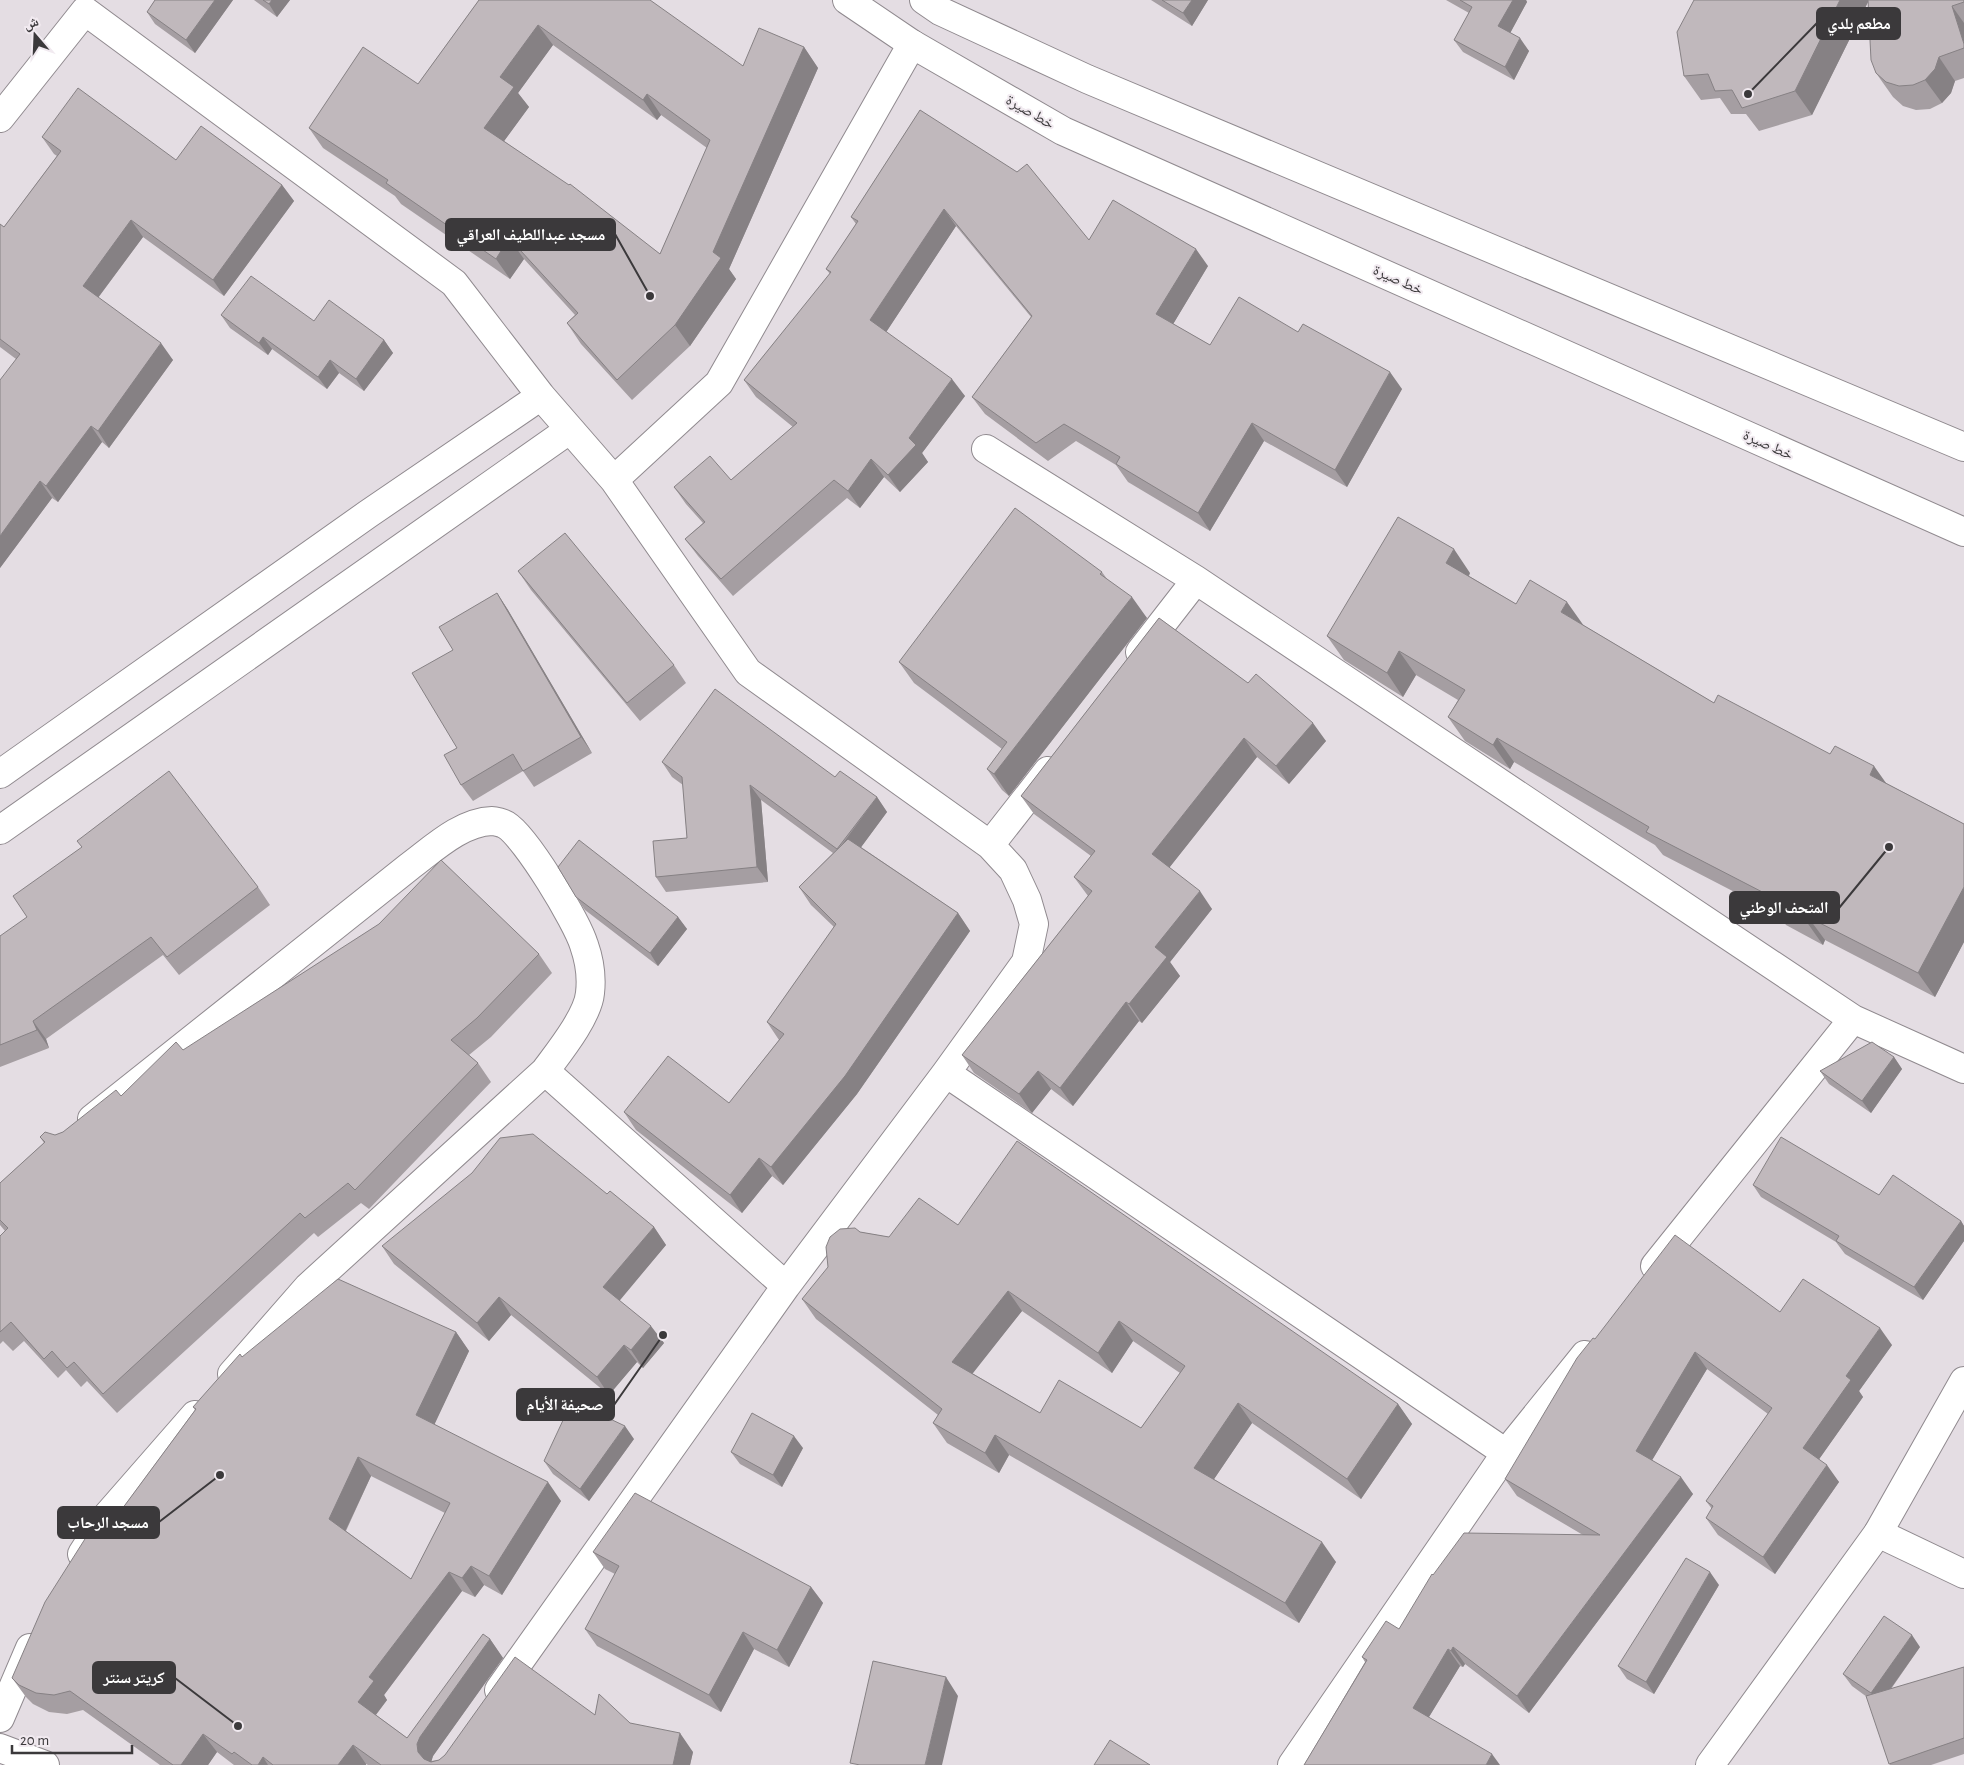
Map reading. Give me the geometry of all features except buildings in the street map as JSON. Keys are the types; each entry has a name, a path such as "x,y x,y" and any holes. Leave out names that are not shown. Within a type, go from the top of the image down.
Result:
{"street":[{"name":"خط صيرة","path":"846,0 912,44 1063,131 1964,532"},
{"path":"614,480 719,383 932,6 1086,80 1964,447"},
{"path":"0,118 85,11 454,284 541,396 614,480 748,672 990,845 1013,870 1027,900 1034,924 1026,962 946,1073 786,1286 487,1708"},
{"path":"0,774 352,525 541,396"},
{"path":"0,830 569,430"},
{"path":"986,450 1196,580 1853,1019 1964,1069"},
{"path":"1123,673 1196,580"},
{"path":"990,845 1063,752"},
{"path":"70,1574 105,1518 308,1287 545,1071 576,1028 590,996 592,973 584,943 557,891 521,840 506,825 492,821 462,828 410,866 75,1132"},
{"path":"1642,1283 1853,1019"},
{"path":"545,1071 786,1286"},
{"path":"946,1073 1506,1453"},
{"path":"1292,1765 1506,1453 1599,1337"},
{"path":"1710,1765 1878,1533 1964,1381"},
{"path":"1878,1533 1964,1574"},
{"path":"0,1718 41,1622"},
{"path":"0,1748 45,1765"}],"place":[{"name":"مطعم بلدي","path":"1748,94"},
{"name":"مسجد عبداللطيف العراقي","path":"650,296"},
{"name":"المتحف الوطني","path":"1889,847"},
{"name":"صحيفة الأيام","path":"663,1335"},
{"name":"مسجد الرحاب","path":"220,1475"},
{"name":"كريتر سنتر","path":"238,1726"}]}
